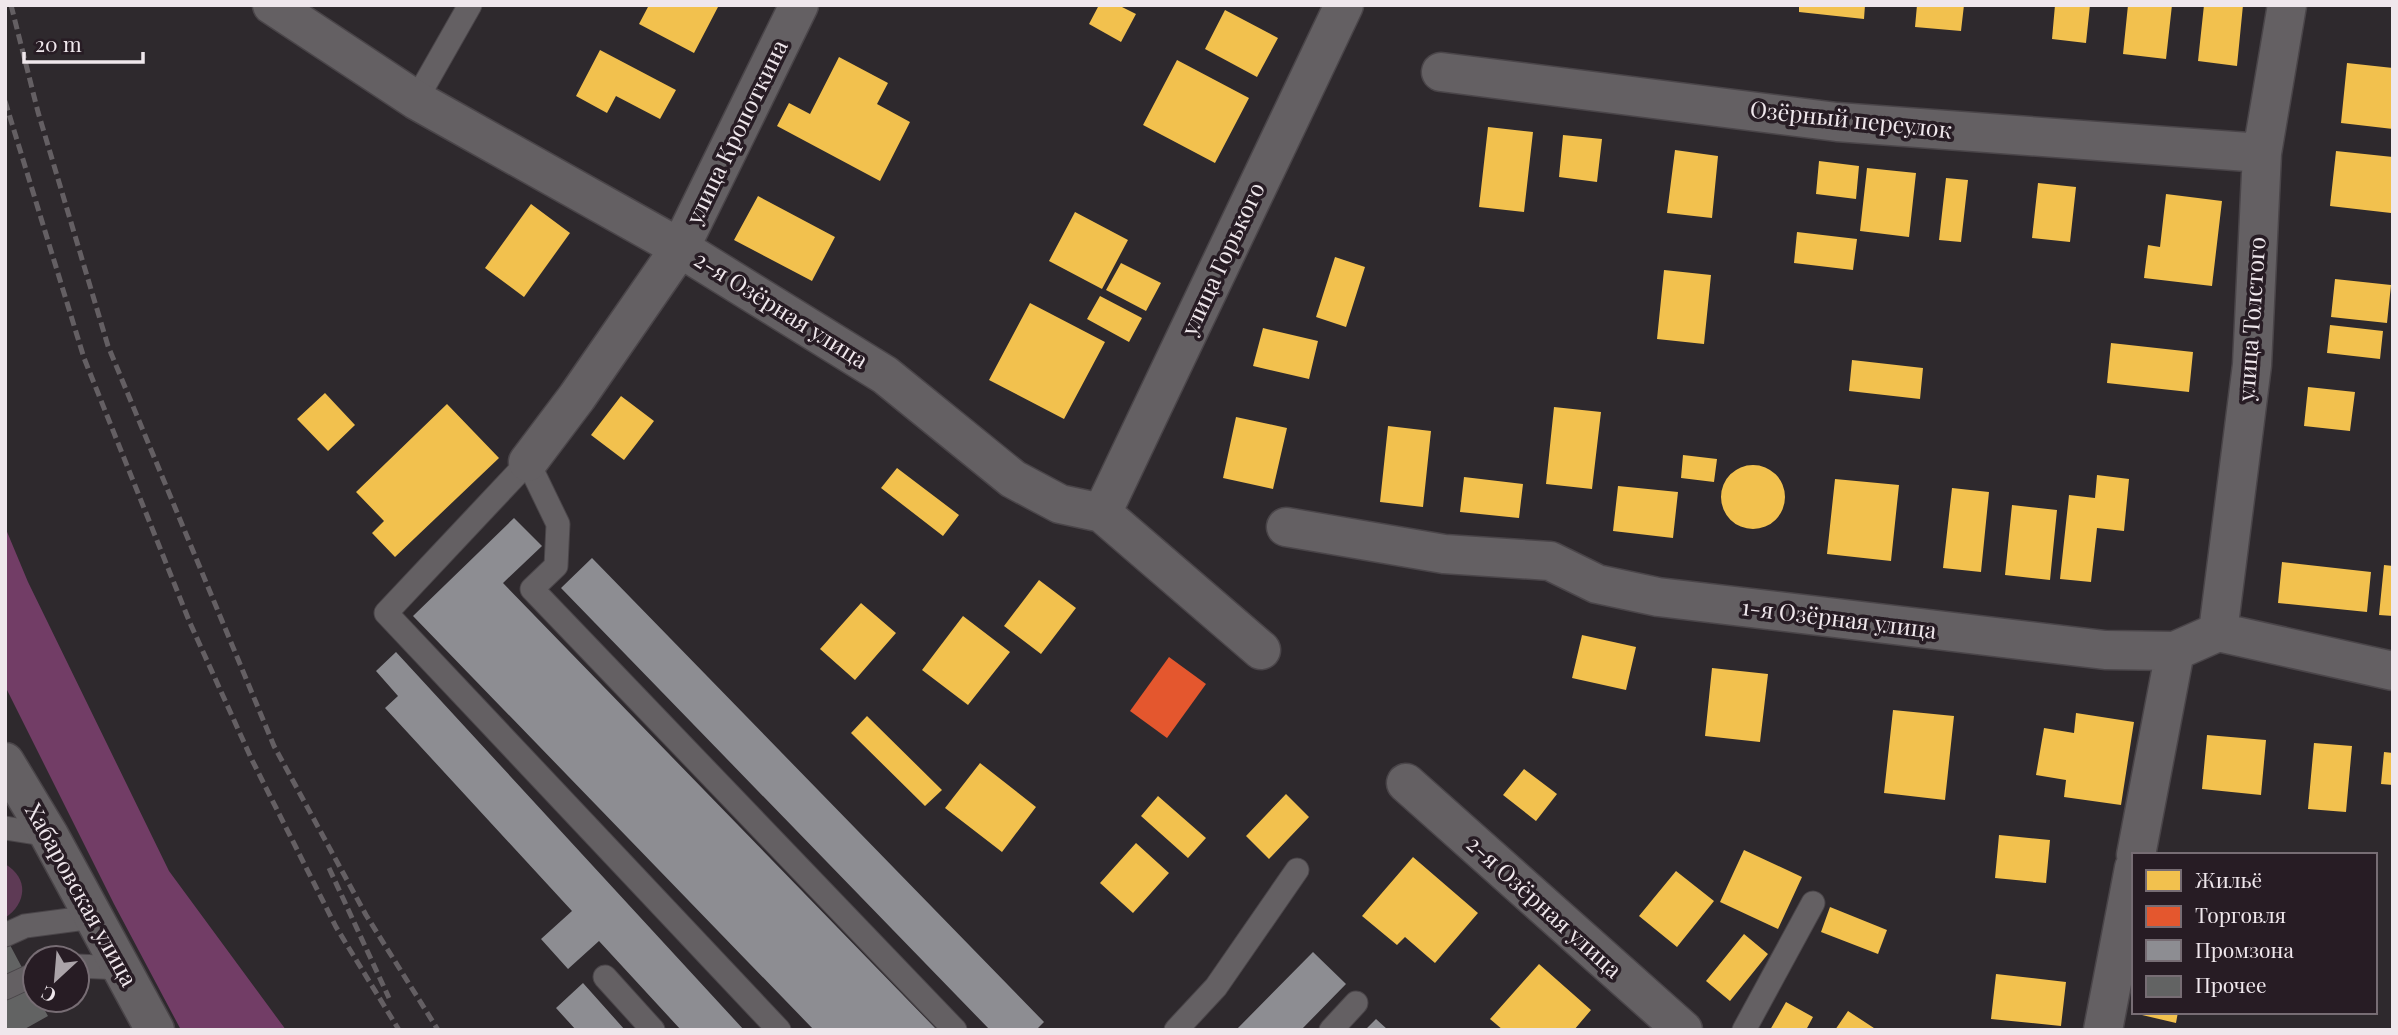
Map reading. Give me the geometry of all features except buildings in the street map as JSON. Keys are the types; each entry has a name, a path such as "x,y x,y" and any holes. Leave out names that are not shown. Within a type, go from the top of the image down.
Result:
{"street":[{"name":"2-я Озёрная улица","path":"272,5 416,100 680,248 885,375 1013,479 1060,504 1102,513 1261,650"},
{"name":"улица Кропоткина","path":"528,462 577,397 680,248 799,5"},
{"name":"улица Горького","path":"1102,513 1344,5"},
{"name":"улица Толстого","path":"2218,632 2252,365 2262,153 2287,5"},
{"name":"Озёрный переулок","path":"1441,72 1837,122 2262,153"},
{"name":"1-я Озёрная улица","path":"1286,527 1444,554 1550,561 1597,584 1658,597 2105,650 2175,651 2218,632"},
{"path":"2218,632 2393,671"},
{"path":"2136,853 2175,651"},
{"name":"Хабаровская улица","path":"5,762 49,835 155,1030"},
{"name":"2-я Озёрная улица","path":"1406,783 1683,1030"},
{"path":"2103,1030 2132,878"}],"lane":[{"path":"416,100 470,5"},
{"path":"779,1030 386,613 528,462 558,524 556,566 532,589 955,1030"},
{"path":"5,828 49,835"},
{"path":"1176,1030 1216,987 1297,870"},
{"path":"1744,1030 1813,903"},
{"path":"5,935 25,926 93,916"},
{"path":"91,967 122,968"},
{"path":"605,977 653,1030"},
{"path":"5,988 21,981"},
{"path":"1331,1030 1356,1003"}],"shaded area":[{"path":"5,527 28,582 169,871 286,1030 181,1030 114,904 5,686"},
{"path":"5,864 18,876 22,891 18,905 5,918"}],"railway":[{"path":"11,5 38,112 108,346 274,746 366,915 438,1030"},
{"path":"5,101 84,358 190,623 252,760 336,927 399,1030"},
{"path":"329,868 389,998"}]}
